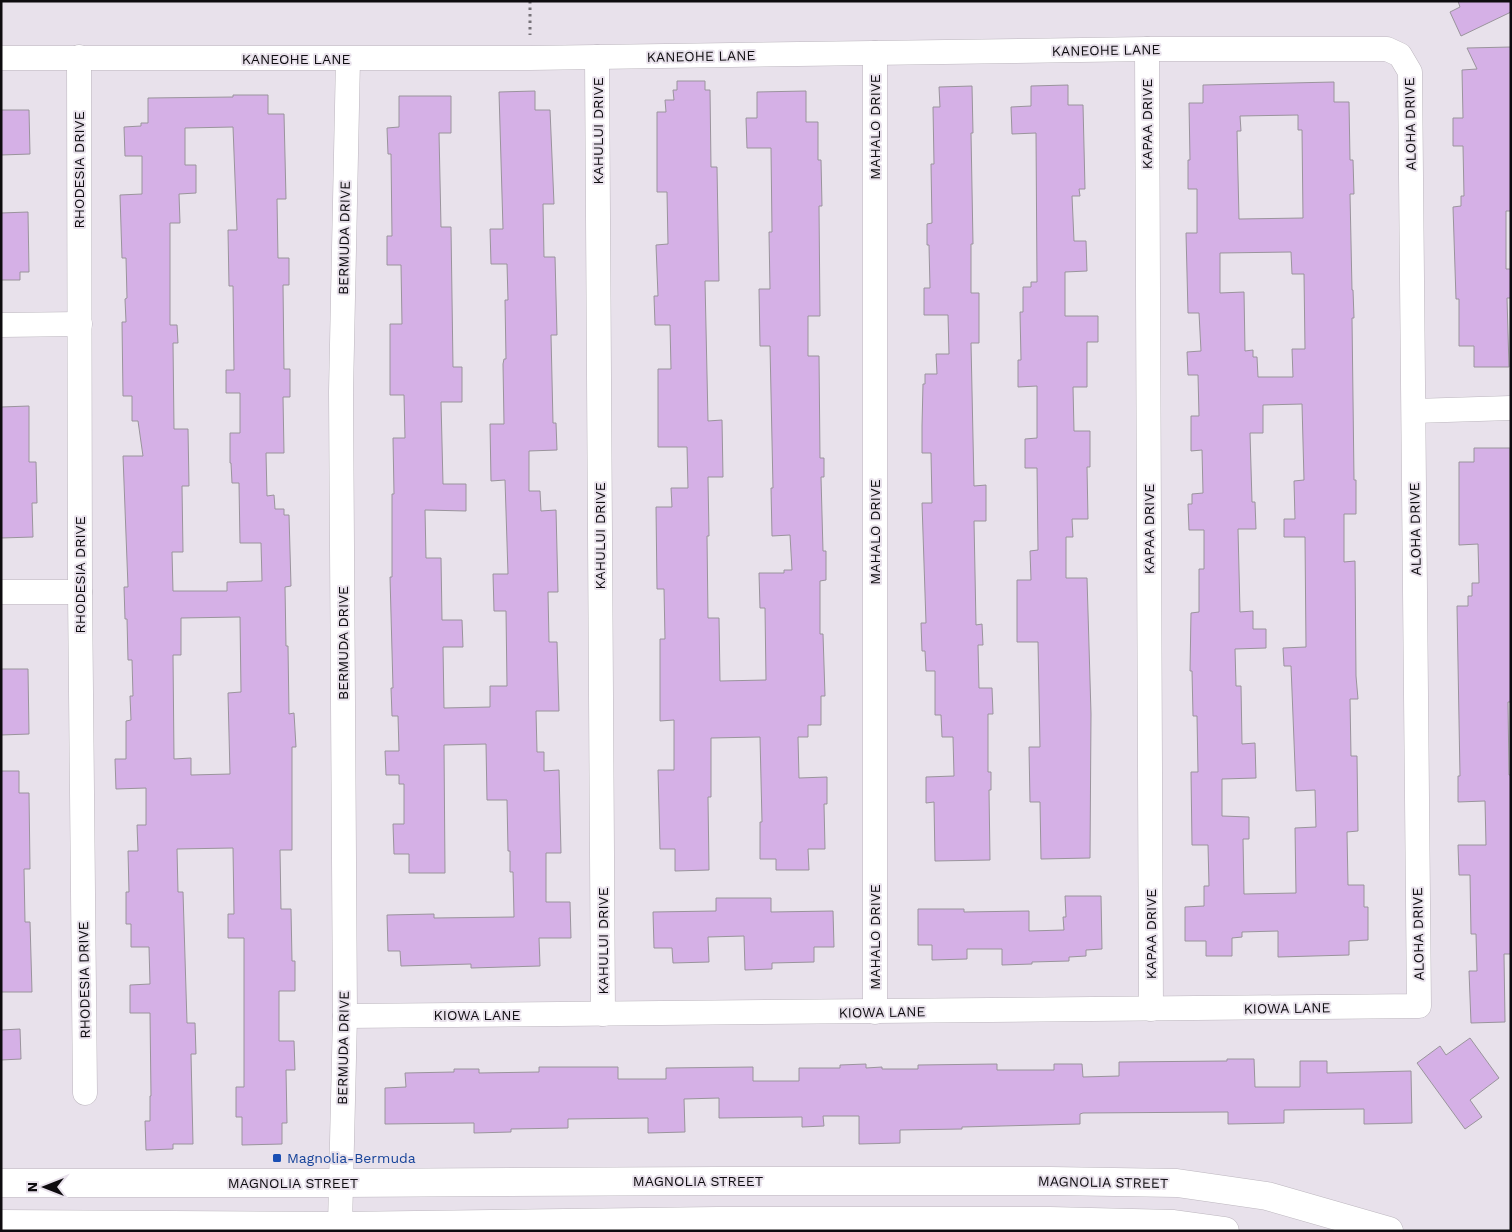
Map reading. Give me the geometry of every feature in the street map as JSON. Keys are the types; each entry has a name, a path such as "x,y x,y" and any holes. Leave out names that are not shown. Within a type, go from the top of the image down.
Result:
{"main road":[{"name":"MAGNOLIA STREET","path":"1,1183 707,1181 1177,1183 1267,1196 1389,1231"},
{"path":"1,1224 340,1226 717,1221 1050,1221 1174,1224 1225,1231"}],"street":[{"name":"KANEOHE LANE","path":"1,58 530,58 1147,49 1387,49 1400,55"},
{"name":"KAPAA DRIVE","path":"1147,49 1151,1009"},
{"name":"MAHALO DRIVE","path":"874,53 875,1012"},
{"name":"ALOHA DRIVE","path":"1400,55 1410,72 1419,1006"},
{"name":"RHODESIA DRIVE","path":"79,57 80,592 85,1092"},
{"name":"KAHULUI DRIVE","path":"598,57 604,1014"},
{"name":"BERMUDA DRIVE","path":"340,1226 345,1016 341,392 348,59"},
{"path":"1,325 80,324"},
{"path":"1414,411 1511,408"},
{"path":"1,592 80,592"},
{"name":"KIOWA LANE","path":"345,1016 1419,1006"}],"path":[{"path":"530,1 530,58"}],"building":[{"path":"1458,1 1511,1 1511,12 1461,36 1450,12 1460,7"},
{"path":"1511,47 1511,211 1506,211 1506,269 1511,269 1511,298 1507,298 1509,367 1474,367 1474,346 1459,346 1459,299 1456,299 1453,207 1461,206 1461,196 1464,196 1463,146 1453,146 1453,118 1463,118 1462,70 1477,69 1467,48"},
{"path":"677,81 705,81 705,90 710,90 711,167 717,167 719,281 705,281 708,421 722,420 723,477 708,477 709,536 707,536 708,618 719,618 720,681 766,680 765,608 760,608 759,573 784,573 784,570 792,570 790,535 772,536 771,488 773,488 770,346 760,346 759,289 770,289 769,232 772,232 771,148 747,148 746,118 757,118 757,92 806,91 806,122 818,122 818,160 821,160 822,206 819,206 820,316 808,316 808,356 819,356 820,458 824,458 824,477 821,477 823,551 826,551 826,580 820,581 820,634 823,634 825,696 821,696 821,725 808,725 808,737 798,737 799,778 827,777 827,804 824,804 825,849 808,849 809,870 776,870 776,859 760,859 760,822 762,822 760,737 711,738 711,797 708,797 709,870 675,871 675,849 660,849 658,770 674,770 674,720 660,721 660,639 665,639 664,589 657,589 656,507 672,507 671,488 688,488 687,447 658,447 658,369 671,369 670,325 655,325 654,296 658,296 656,245 668,244 667,192 657,192 657,112 666,112 665,100 674,100 673,90 677,90"},
{"path":"1334,82 1334,102 1349,102 1350,160 1353,160 1354,194 1350,194 1354,318 1352,318 1356,514 1344,514 1344,562 1355,561 1358,699 1350,699 1351,756 1357,756 1358,831 1347,832 1348,885 1364,885 1364,907 1368,907 1368,940 1349,941 1349,955 1278,957 1278,931 1242,932 1242,937 1232,938 1232,956 1206,956 1206,941 1185,941 1185,907 1204,906 1204,886 1209,886 1208,845 1192,845 1191,772 1198,772 1197,716 1193,716 1192,671 1190,671 1191,613 1199,612 1199,569 1204,569 1204,530 1189,530 1188,504 1192,504 1192,494 1203,493 1202,450 1191,451 1191,416 1199,416 1198,375 1188,375 1187,352 1201,351 1199,313 1188,313 1186,233 1197,233 1197,189 1188,189 1188,160 1190,160 1189,103 1203,103 1203,85","holes":["1298,115 1298,130 1302,130 1303,218 1239,219 1237,131 1241,131 1240,116","1291,252 1292,274 1304,274 1305,349 1292,349 1293,377 1258,377 1257,357 1253,357 1253,350 1245,351 1244,292 1220,293 1220,253","1302,404 1304,480 1294,481 1295,519 1284,519 1284,537 1305,537 1306,647 1283,648 1284,666 1291,666 1296,791 1315,790 1316,827 1295,828 1296,893 1244,894 1243,839 1249,839 1249,817 1222,816 1222,779 1256,778 1255,743 1242,744 1241,686 1236,686 1235,649 1266,648 1266,629 1253,629 1253,611 1240,612 1238,529 1256,529 1255,502 1252,502 1250,433 1263,433 1263,405"]},
{"path":"1068,85 1068,105 1083,105 1085,189 1079,189 1080,196 1072,196 1074,241 1086,241 1087,271 1065,272 1065,316 1098,316 1098,342 1087,342 1087,387 1073,387 1074,431 1090,431 1090,467 1087,467 1088,519 1072,519 1073,537 1066,537 1066,578 1087,578 1091,714 1090,858 1041,859 1040,802 1030,802 1029,747 1040,747 1038,642 1017,642 1017,580 1031,580 1030,551 1038,550 1037,468 1025,468 1025,439 1037,438 1037,386 1018,387 1018,360 1021,360 1020,312 1023,312 1023,287 1031,287 1031,282 1037,282 1036,133 1012,134 1011,107 1031,106 1031,86"},
{"path":"972,86 973,244 971,244 971,293 979,293 979,343 971,343 974,486 986,485 986,521 974,521 976,625 982,624 983,645 978,645 979,688 992,688 993,714 988,714 988,772 991,772 991,790 989,790 990,860 935,861 934,802 926,803 926,777 954,776 953,737 942,737 941,715 935,715 935,671 926,671 925,651 922,651 921,623 926,623 922,503 932,503 931,453 922,453 923,384 925,384 925,374 937,374 936,354 949,354 948,315 924,315 924,288 930,288 927,224 932,223 931,164 934,164 933,107 940,107 939,87"},
{"path":"535,91 535,110 550,110 554,204 543,204 544,257 555,257 557,335 551,335 553,423 556,423 557,450 529,451 529,491 540,491 541,511 556,510 558,592 548,592 549,642 557,642 559,711 536,711 537,752 544,752 544,771 559,770 561,853 546,853 546,902 570,902 571,938 539,938 540,966 471,968 471,964 401,966 400,951 388,951 387,915 434,914 434,918 514,917 513,872 510,872 510,851 508,851 507,800 487,800 486,744 444,745 445,873 409,873 409,854 394,854 393,824 404,824 404,784 399,784 399,775 386,775 385,751 399,751 398,716 392,716 391,688 393,688 390,577 392,577 392,494 394,494 393,438 405,438 404,395 390,395 390,324 402,324 401,265 387,265 387,236 392,236 391,154 388,154 387,128 399,127 399,96 451,96 451,133 439,133 441,227 451,227 453,367 462,367 462,402 441,402 443,484 466,484 466,511 425,510 426,558 441,558 442,620 462,620 463,647 443,647 444,708 490,707 490,686 507,686 506,611 494,611 493,574 508,574 505,480 491,481 490,424 504,424 505,300 508,300 507,264 491,264 490,229 503,229 499,92"},
{"path":"233,95 268,95 268,114 284,114 286,199 277,199 278,258 289,258 289,285 283,285 284,369 290,369 290,397 283,397 284,453 266,453 267,496 274,495 275,509 284,509 284,515 289,515 291,586 285,587 286,646 288,646 289,714 294,713 296,747 292,747 292,850 280,850 281,909 291,909 292,961 295,961 295,991 279,991 279,1041 294,1041 295,1070 286,1070 287,1123 282,1123 282,1144 242,1145 242,1117 236,1117 236,1087 244,1087 244,938 228,938 228,914 234,914 233,848 177,849 178,892 183,892 187,1023 195,1023 196,1054 191,1054 193,1144 173,1144 173,1149 146,1150 145,1121 150,1121 151,1096 150,1013 130,1013 130,985 150,984 149,947 131,947 131,924 126,924 126,892 129,892 128,851 138,851 137,825 146,825 146,788 116,789 115,759 126,759 126,721 131,720 130,696 133,696 132,660 128,660 127,619 125,619 124,587 128,587 123,456 143,456 138,421 132,421 132,396 123,396 122,322 126,322 125,299 127,298 126,258 122,258 120,195 142,194 142,156 125,156 124,127 141,126 141,123 148,123 148,98 233,97","holes":["233,127 237,230 228,230 229,286 233,286 234,370 226,370 226,393 240,393 240,433 230,433 230,463 232,483 239,483 240,543 261,543 262,581 227,582 227,591 173,591 172,552 183,552 182,486 189,486 188,429 174,429 173,343 178,343 177,325 170,325 170,223 180,223 179,194 196,193 196,165 185,165 185,128","240,617 241,692 228,693 230,774 191,775 191,758 174,759 173,655 181,655 181,618"]},
{"path":"1,110 29,110 30,154 1,155"},
{"path":"28,212 29,272 20,272 20,280 1,280 1,213"},
{"path":"29,406 29,462 36,462 37,503 32,503 33,537 1,538 1,407"},
{"path":"1474,448 1510,448 1511,702 1508,702 1509,775 1511,775 1511,954 1504,954 1505,1022 1471,1023 1469,971 1477,971 1476,934 1471,934 1470,875 1459,875 1458,845 1486,845 1485,801 1458,802 1458,776 1460,776 1457,606 1468,606 1468,596 1472,596 1472,583 1479,583 1478,544 1459,545 1459,462 1474,462"},
{"path":"1,669 28,669 29,734 1,735"},
{"path":"1,771 19,771 19,793 29,793 30,869 24,869 25,922 30,922 32,992 1,992"},
{"path":"1065,896 1101,896 1102,949 1086,950 1086,956 1069,957 1069,961 1002,965 1002,949 967,949 967,959 932,960 932,945 918,945 918,909 964,909 964,912 1029,911 1029,931 1064,930 1063,917 1066,917"},
{"path":"716,898 771,898 771,912 833,911 834,947 814,947 814,962 772,963 772,969 745,970 744,936 708,937 709,962 673,963 672,948 654,948 653,912 716,911"},
{"path":"20,1029 21,1059 1,1060 1,1030"},
{"path":"1470,1038 1499,1078 1470,1100 1482,1117 1465,1129 1417,1063 1440,1046 1446,1055"},
{"path":"1227,1059 1254,1059 1255,1087 1300,1087 1300,1061 1327,1061 1327,1073 1411,1071 1412,1123 1364,1124 1364,1109 1284,1110 1284,1123 1228,1124 1228,1112 1083,1113 1080,1114 1080,1124 900,1130 900,1143 859,1144 859,1116 823,1116 824,1126 802,1127 802,1117 719,1118 719,1098 684,1099 685,1132 648,1133 648,1118 568,1119 568,1128 511,1129 511,1132 474,1133 474,1123 385,1124 385,1088 406,1087 405,1073 454,1072 454,1069 479,1069 479,1073 539,1072 539,1067 618,1067 618,1079 666,1079 666,1068 753,1067 753,1081 799,1081 799,1068 840,1068 840,1065 866,1064 866,1068 918,1069 918,1065 997,1064 997,1070 1054,1070 1054,1064 1082,1064 1083,1077 1119,1076 1119,1062 1227,1061"}],"place":[{"name":"Magnolia-Bermuda","path":"277,1158"}]}
